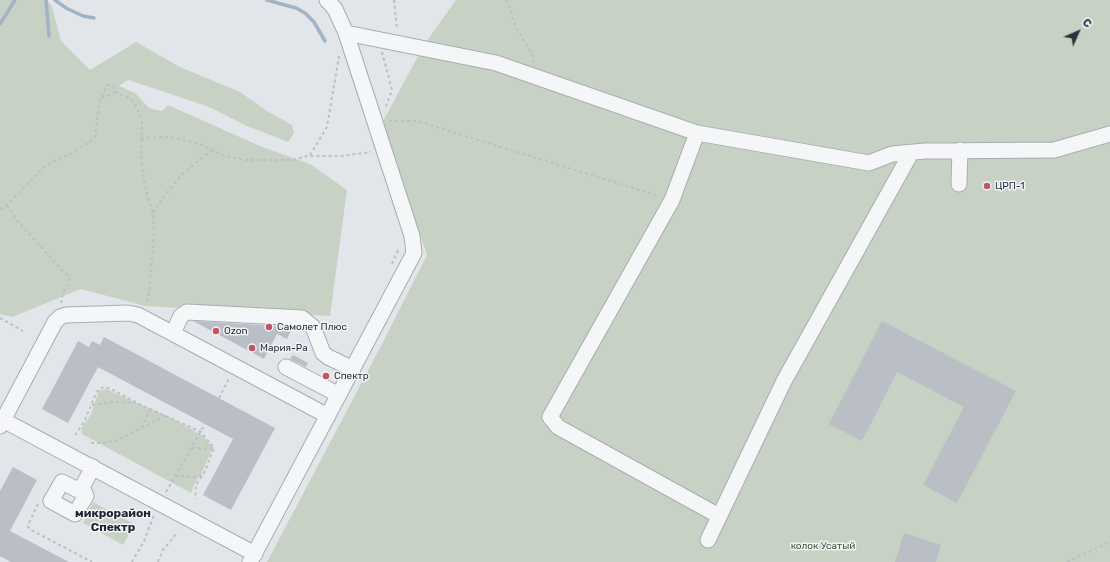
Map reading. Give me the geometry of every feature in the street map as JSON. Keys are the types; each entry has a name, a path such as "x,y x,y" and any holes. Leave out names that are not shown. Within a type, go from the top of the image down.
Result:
{"street":[{"path":"327,0 335,9 346,33 412,236 414,253 353,369 253,558 93,467 2,423 55,322 60,317 66,315 128,313 140,316 328,416"},
{"path":"346,33 496,63 697,133 870,163 892,154 911,152 960,150 1054,150 1110,134"},
{"path":"697,133 672,200 550,417 558,427 719,516"},
{"path":"959,184 960,150"},
{"path":"708,540 784,382 911,152"},
{"path":"173,333 181,316 186,312 295,316 306,320 313,327 320,346 328,357 353,369"},
{"path":"286,367 339,395"},
{"path":"80,491 93,467"}],"path":[{"path":"394,0 397,43"},
{"path":"506,0 517,29 532,54 534,63 532,76"},
{"path":"376,124 386,108 392,90 380,39"},
{"path":"309,156 327,127 340,53 342,60"},
{"path":"0,209 7,205 43,168 89,143 95,136 100,98 108,85 113,86 115,92"},
{"path":"100,98 115,92 129,98 135,103 142,121 141,158 147,196 153,213 154,233 149,292 147,303 140,316"},
{"path":"376,124 404,120 430,125 672,200"},
{"path":"141,138 170,136 197,143 225,156 246,160 293,160 309,156 341,156 372,152 370,146"},
{"path":"153,213 164,196 184,172 212,150"},
{"path":"7,205 19,224 69,277 69,281 63,293 60,317"},
{"path":"391,265 401,243"},
{"path":"0,318 23,331"},
{"path":"219,398 235,367"},
{"path":"75,435 84,422 99,389 104,387 201,432 214,448"},
{"path":"92,405 112,402 137,403"},
{"path":"142,428 150,408"},
{"path":"91,443 104,443 118,440 167,415"},
{"path":"192,448 214,448"},
{"path":"195,498 196,485 203,474 214,448"},
{"path":"175,476 196,477 203,474"},
{"path":"44,499 38,504 28,523 28,527 92,562"},
{"path":"158,562 163,550 176,534"},
{"path":"1067,562 1110,542"}],"green space":[{"path":"0,0 47,0 52,7 61,41 90,70 136,42 180,67 240,92 267,111 292,125 294,133 288,142 247,126 209,107 156,89 128,80 119,86 135,93 149,108 162,111 168,105 260,146 310,164 347,190 330,316 145,306 81,289 12,317 0,314"},
{"name":"колок Усатый","path":"456,0 1110,0 1110,562 267,562 382,344 427,255 382,123 424,45"},
{"path":"106,389 173,419 203,436 211,445 212,450 191,493 82,434 81,429 91,414 99,391"},
{"path":"93,502 134,524 123,545 83,523"}],"building":[{"path":"193,321 293,327 287,339 277,334 264,359"},
{"path":"882,321 1016,391 957,503 923,485 964,407 897,372 862,441 829,424"},
{"path":"104,337 275,428 231,510 203,495 233,439 205,424 98,367 68,423 42,409 78,341 89,347 92,341 100,345"},
{"path":"293,355 308,363 306,367 290,359"},
{"path":"13,467 37,480 10,531 69,562 11,562 0,556 0,491"},
{"path":"904,533 941,545 936,562 895,562"}],"waterway":[{"path":"0,24 15,0"},
{"path":"46,0 49,36"},
{"path":"55,0 66,8 83,16 94,18"},
{"path":"267,0 296,8 305,13 314,22 325,41"}],"place":[{"name":"ЦРП-1","path":"987,186"},
{"name":"Самолет Плюс","path":"269,327"},
{"name":"Ozon","path":"216,331"},
{"name":"Мария-Ра","path":"252,348"},
{"name":"Спектр","path":"326,376"}],"district":[{"name":"микрорайон Спектр","path":"113,521"}]}
